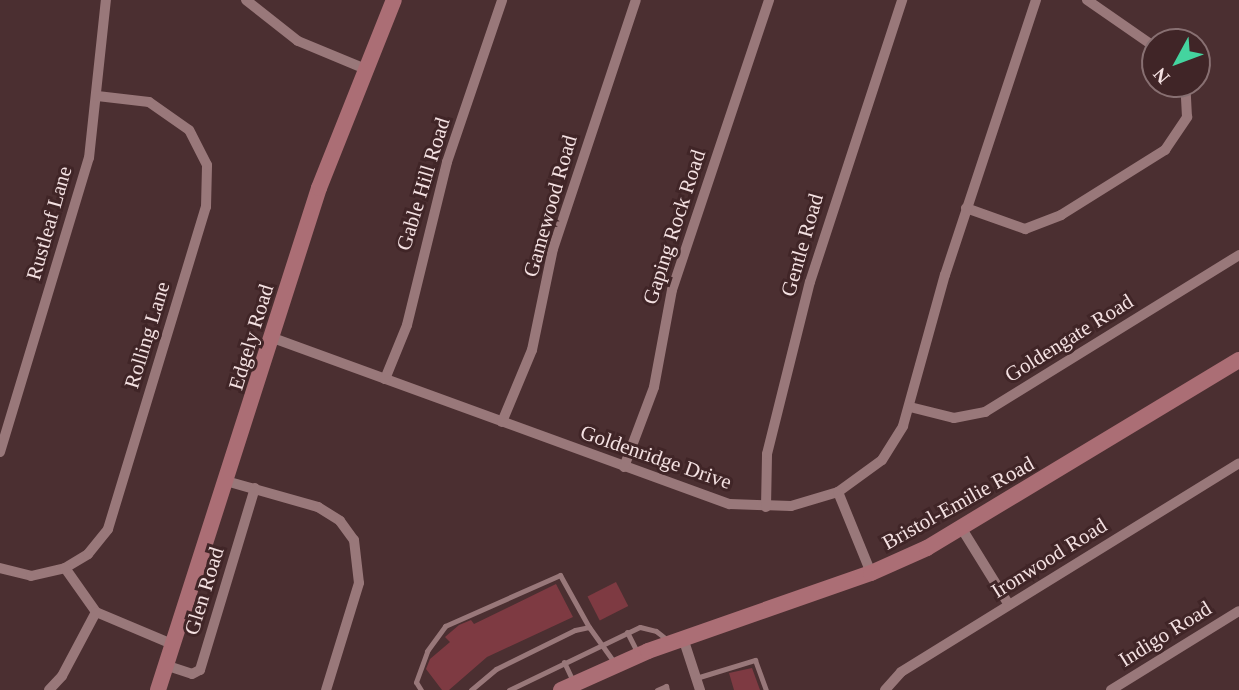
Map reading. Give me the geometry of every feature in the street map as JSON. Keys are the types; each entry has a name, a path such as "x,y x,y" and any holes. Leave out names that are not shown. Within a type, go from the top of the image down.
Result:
{"main road":[{"name":"Edgely Road","path":"158,690 319,188 394,0"},
{"name":"Bristol-Emilie Road","path":"568,687 677,640 871,573 962,529 1239,360"}],"street":[{"name":"Rustleaf Lane","path":"0,452 77,206 97,96 106,0"},
{"name":"Gable Hill Road","path":"384,379 407,325 447,162 502,0"},
{"name":"Gamewood Road","path":"502,422 532,350 553,249 636,0"},
{"name":"Gaping Rock Road","path":"624,467 654,387 672,290 769,0"},
{"name":"Gentle Road","path":"766,507 767,454 810,282 902,0"},
{"name":"Goldenridge Drive","path":"273,338 702,496 766,507 812,502 838,492 881,460 910,407 966,208 1036,0"},
{"path":"1087,0 1141,37"},
{"path":"254,3 298,41 368,70"},
{"name":"Rolling Lane","path":"0,568 30,576 65,568 88,554 110,522 209,191 203,152 184,125 149,102 97,96"},
{"path":"966,208 1026,229 1061,215 1165,150 1187,117 1186,98"},
{"name":"Goldengate Road","path":"910,407 954,418 985,412 1239,255"},
{"name":"Ironwood Road","path":"885,690 901,672 1239,463"},
{"path":"226,481 330,513 354,540 359,583 326,690"},
{"name":"Glen Road","path":"165,665 192,674 200,670 255,488"},
{"path":"838,492 871,573"},
{"path":"962,529 1009,605"},
{"path":"65,568 96,612 172,644"},
{"name":"Indigo Road","path":"1111,690 1239,611"},
{"path":"49,690 62,676 96,612"},
{"path":"677,640 697,686"}],"lane":[{"path":"421,690 416,682 427,651 445,626 561,575 589,627 604,644 615,665"},
{"path":"471,690 496,669 589,627"},
{"path":"509,690 640,627 677,640"},
{"path":"627,632 639,655"},
{"path":"697,686 755,660 766,690"},
{"path":"564,662 568,687"},
{"path":"657,690 666,686 667,690"}],"building":[{"path":"616,582 628,606 600,621 587,597"},
{"path":"556,584 573,617 487,657 449,690 442,690 426,669 430,659 450,642 445,637 459,625 471,620 474,624"},
{"path":"752,668 760,690 734,690 729,673"}]}
